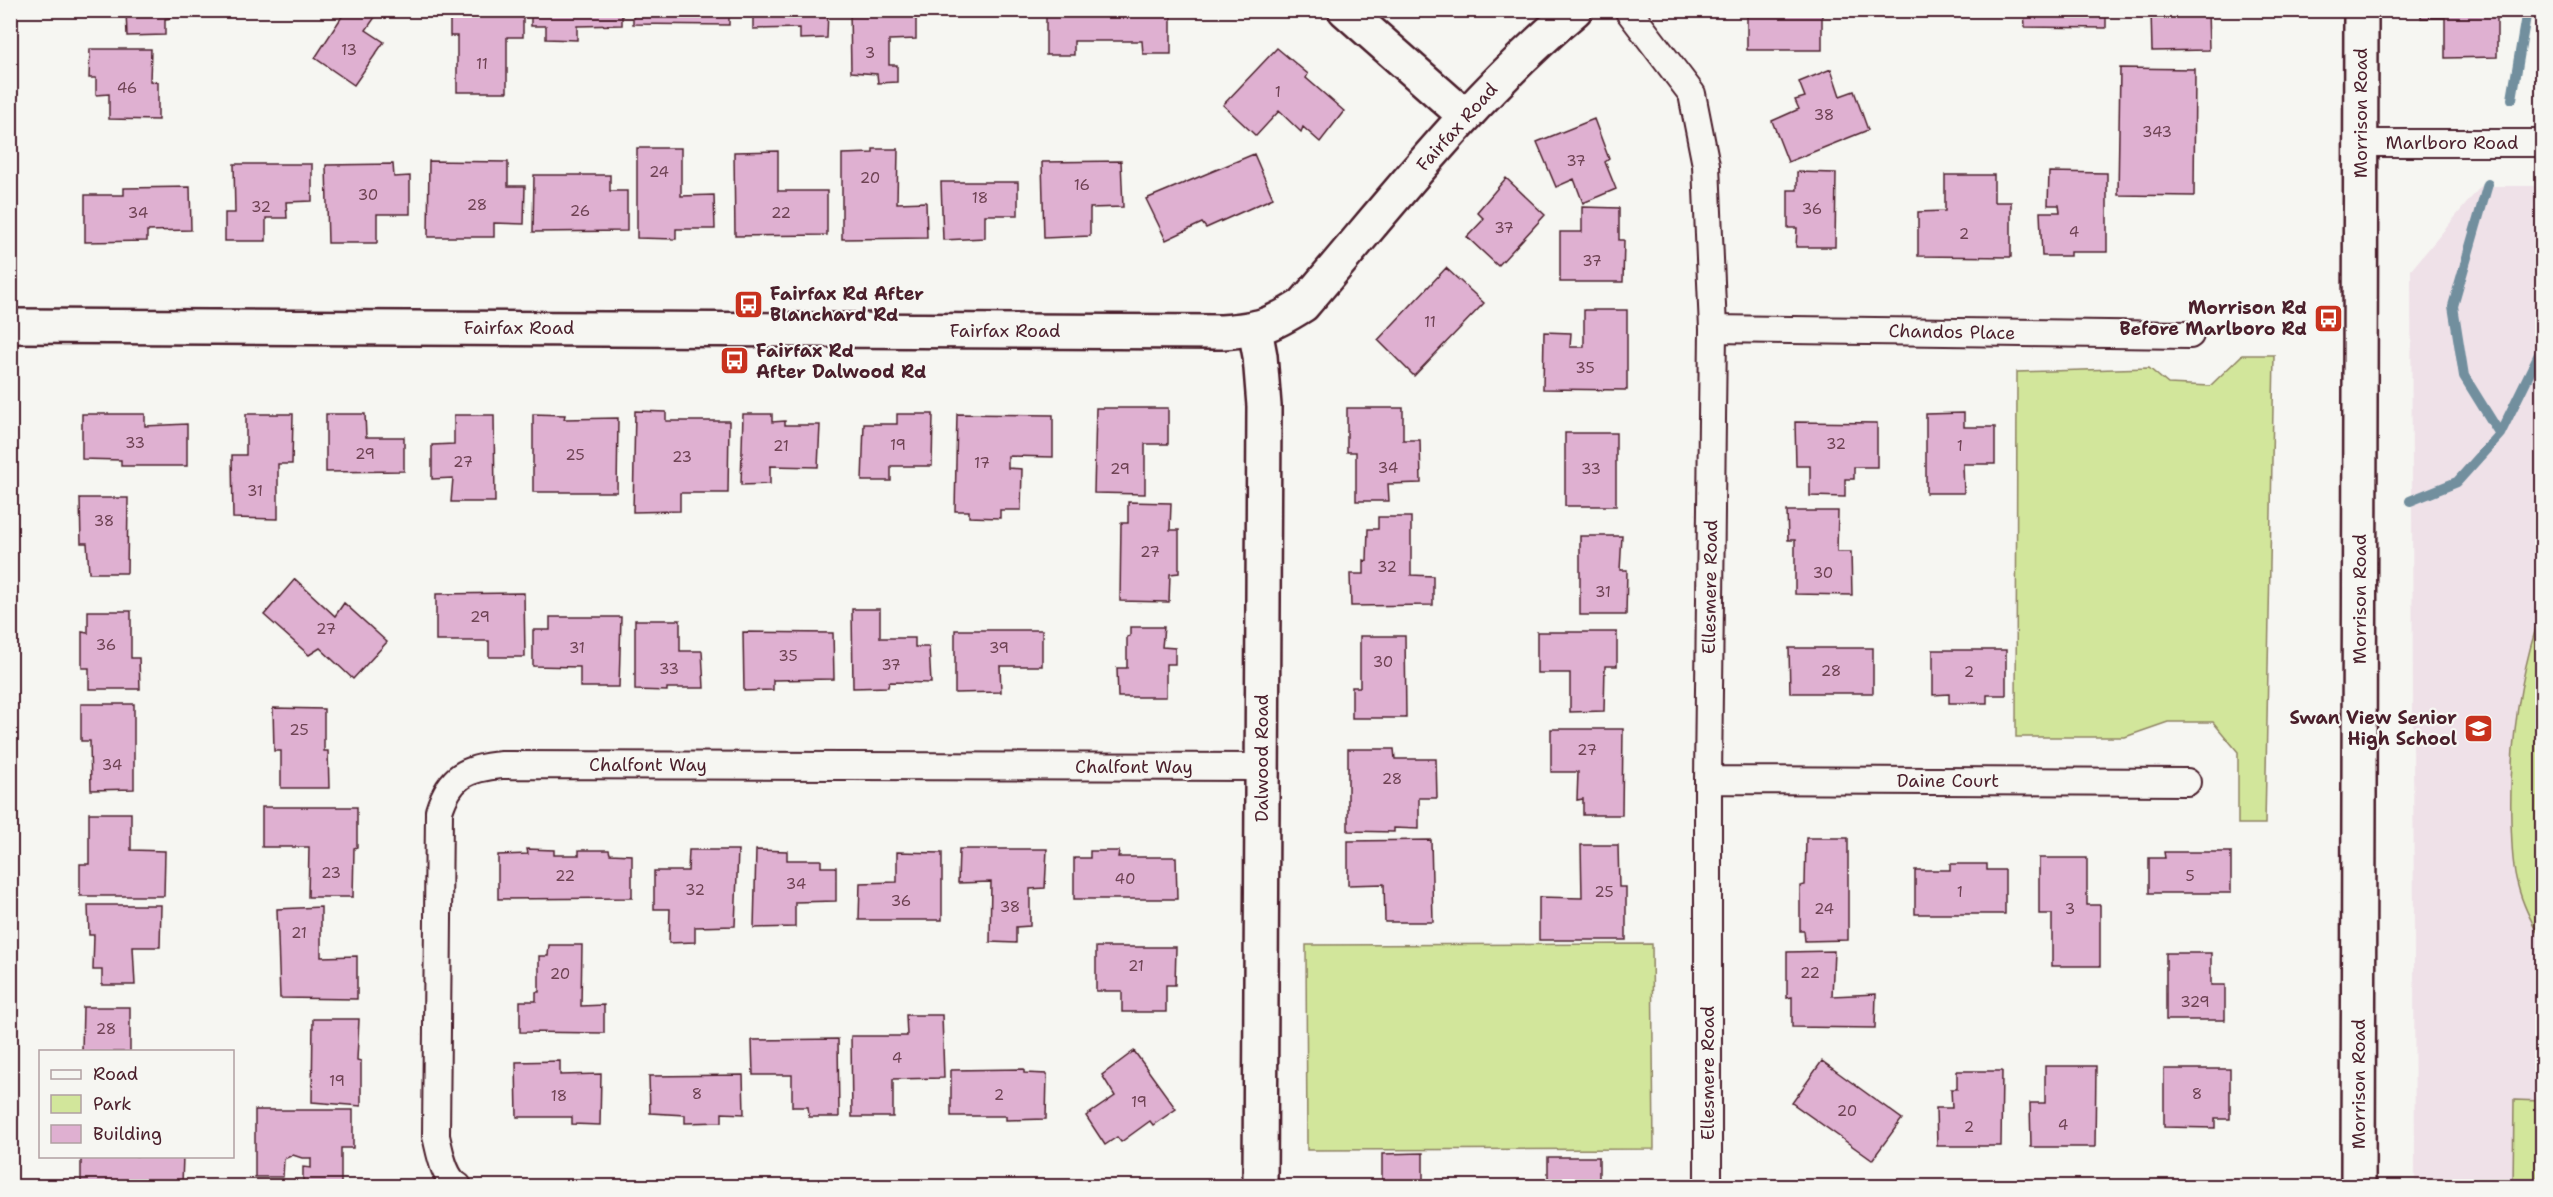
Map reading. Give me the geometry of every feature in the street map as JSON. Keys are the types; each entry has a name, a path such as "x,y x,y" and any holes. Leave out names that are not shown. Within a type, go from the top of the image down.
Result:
{"street":[{"path":"1345,10 1465,116"},
{"name":"Fairfax Road","path":"10,326 1222,332 1255,329 1279,320 1303,305 1465,116 1521,57 1575,10"},
{"name":"Ellesmere Road","path":"1628,10 1692,94 1706,165 1713,329 1708,780 1708,1186"},
{"name":"Morrison Road","path":"2358,1186 2361,10"},
{"name":"Marlboro Road","path":"2361,143 2542,143"},
{"name":"Dalwood Road","path":"1255,329 1260,356 1264,406 1260,1186"},
{"name":"Chandos Place","path":"1713,329 2190,335"},
{"name":"Chalfont Way","path":"458,1186 453,1184 442,1163 436,1136 439,811 445,791 451,784 477,767 502,765 1262,767"},
{"name":"Daine Court","path":"1708,780 2187,782"}],"shaded area":[{"name":"Swan View Senior High School","path":"2481,186 2542,186 2542,1186 2415,1186 2411,270"}],"green space":[{"path":"2242,355 2274,355 2265,824 2238,824 2238,752 2213,722 2168,722 2125,737 2016,737 2017,372 2149,368 2168,384 2210,386"},
{"path":"2542,609 2542,940 2525,907 2516,878 2512,846 2511,795 2517,714 2527,661"},
{"path":"1652,944 1654,1149 1307,1150 1306,945"},
{"path":"2514,1100 2542,1101 2542,1186 2513,1186"}],"building":[{"path":"126,10 171,10 171,18 165,19 165,35 127,36"},
{"path":"334,10 380,10 366,30 384,42 354,85 315,58 343,15"},
{"path":"450,10 523,10 523,37 507,37 507,92 457,92 457,36 450,36"},
{"path":"531,10 622,10 622,25 577,26 577,40 546,39 546,26 531,26"},
{"path":"633,10 729,10 729,25 633,24"},
{"path":"740,10 828,10 827,38 800,39 800,28 753,29 753,11"},
{"path":"850,10 916,10 916,39 889,40 889,65 897,65 897,82 878,83 877,74 851,72"},
{"path":"1046,10 1171,10 1171,54 1143,54 1142,41 1074,41 1074,55 1046,55"},
{"path":"1747,10 1822,10 1822,50 1747,50"},
{"path":"1937,10 2009,10 2009,16 1937,16"},
{"path":"2024,10 2106,10 2106,28 2025,27"},
{"path":"2151,10 2208,10 2209,50 2152,51"},
{"path":"2421,10 2497,10 2497,57 2445,58 2445,18 2421,18"},
{"path":"1277,48 1308,74 1306,78 1344,111 1320,142 1303,127 1301,132 1279,111 1256,136 1223,105"},
{"path":"90,49 151,49 150,81 158,82 158,120 109,119 109,94 96,95 96,78 89,78"},
{"path":"2120,68 2195,69 2194,196 2118,195"},
{"path":"1831,69 1840,96 1854,91 1868,130 1788,162 1772,121 1799,109 1795,100 1805,97 1799,82"},
{"path":"1594,119 1609,159 1605,162 1616,189 1583,203 1574,179 1556,187 1537,142"},
{"path":"637,148 681,148 681,196 714,195 715,229 676,229 676,239 637,238"},
{"path":"873,149 898,149 897,203 926,202 927,238 842,239 842,154 873,153"},
{"path":"778,151 778,191 827,191 827,235 735,236 734,152"},
{"path":"1254,154 1273,198 1206,228 1202,223 1166,240 1146,199"},
{"path":"429,161 508,162 508,186 525,186 524,224 494,223 494,237 428,237"},
{"path":"1121,161 1123,207 1090,208 1090,236 1044,238 1042,162"},
{"path":"234,164 312,164 312,201 286,202 287,218 266,218 266,241 225,241 225,213 235,213"},
{"path":"393,164 394,177 410,176 410,214 377,214 377,243 328,243 326,165"},
{"path":"1797,172 1836,173 1835,247 1796,247 1797,228 1788,228 1788,190 1797,190"},
{"path":"2049,172 2107,173 2107,252 2070,252 2070,256 2042,256 2040,212 2060,212 2059,205 2048,205"},
{"path":"534,175 610,175 610,191 627,191 627,231 533,232"},
{"path":"1945,175 1994,175 1994,202 2011,202 2011,257 1918,256 1918,212 1945,211"},
{"path":"1506,178 1545,215 1498,266 1467,237 1484,219 1477,212"},
{"path":"941,182 1018,182 1018,215 985,215 985,238 943,240"},
{"path":"190,187 191,230 147,231 147,241 85,242 85,195 124,195 124,188"},
{"path":"1582,207 1619,208 1619,240 1624,240 1623,282 1560,282 1560,232 1582,232"},
{"path":"1446,268 1484,303 1414,376 1378,340"},
{"path":"1584,310 1627,310 1627,390 1543,389 1544,332 1571,333 1570,347 1584,347"},
{"path":"1096,408 1168,408 1168,444 1145,444 1145,494 1094,493"},
{"path":"1347,408 1403,408 1403,440 1420,440 1421,483 1388,484 1389,501 1356,501 1356,452 1347,452"},
{"path":"635,411 666,412 666,421 729,421 728,493 680,493 680,511 633,512"},
{"path":"1964,413 1964,427 1995,427 1995,464 1963,464 1964,493 1926,493 1926,414"},
{"path":"82,414 145,414 145,426 187,424 187,466 121,466 121,460 82,459"},
{"path":"246,414 293,414 292,464 278,464 278,519 233,518 232,455 246,455"},
{"path":"326,414 365,414 366,437 404,437 404,471 326,472"},
{"path":"533,414 565,415 564,419 618,418 617,492 533,492"},
{"path":"743,414 772,414 772,422 785,421 785,425 820,425 818,467 770,466 770,484 741,485"},
{"path":"897,414 933,414 932,466 891,466 891,481 862,481 864,424 897,424"},
{"path":"957,414 1053,415 1053,457 1008,456 1008,468 1022,469 1021,510 1000,510 1000,518 969,517 969,511 955,511"},
{"path":"454,415 494,415 495,502 451,502 453,478 432,479 432,445 454,444"},
{"path":"1795,422 1877,423 1877,467 1854,467 1854,479 1845,479 1845,497 1810,496 1810,466 1796,466"},
{"path":"1565,433 1616,433 1616,506 1565,506"},
{"path":"80,498 128,498 127,573 89,573 87,543 81,543"},
{"path":"1128,502 1171,503 1170,530 1179,530 1179,573 1170,574 1169,602 1120,601 1121,523 1128,523"},
{"path":"1787,511 1838,511 1837,552 1851,552 1852,595 1795,594 1795,540 1788,540"},
{"path":"1378,517 1411,517 1411,575 1433,576 1433,605 1351,606 1350,574 1364,574 1364,560 1367,561 1368,529 1378,529"},
{"path":"1580,536 1622,536 1620,570 1627,570 1626,615 1580,615"},
{"path":"295,579 335,616 344,603 387,642 353,679 320,648 309,655 264,615"},
{"path":"524,593 525,657 489,657 489,641 436,641 436,594"},
{"path":"852,609 880,609 880,638 915,638 915,647 929,647 931,683 889,682 888,687 853,688"},
{"path":"88,611 131,611 131,658 139,658 140,689 89,689 89,668 82,668 82,632 88,633"},
{"path":"550,617 621,617 619,687 580,687 580,667 533,666 533,630 550,630"},
{"path":"635,620 680,620 680,651 702,651 704,688 667,688 667,691 635,690"},
{"path":"1130,627 1164,627 1162,647 1175,648 1175,664 1166,664 1166,697 1118,697 1117,668 1127,668 1127,637 1130,636"},
{"path":"955,630 1042,630 1042,666 1000,666 1001,692 955,693"},
{"path":"743,632 833,633 834,679 773,680 773,690 744,691"},
{"path":"1537,632 1617,632 1617,666 1605,666 1604,711 1570,712 1570,673 1537,673"},
{"path":"1360,636 1405,636 1406,718 1352,718 1352,687 1360,687"},
{"path":"1789,648 1873,648 1873,693 1790,693"},
{"path":"1933,650 2006,650 2006,695 1987,695 1987,703 1949,703 1949,694 1933,695"},
{"path":"81,704 134,704 134,789 91,790 90,741 81,741"},
{"path":"273,708 324,709 324,751 328,751 329,788 281,788 281,751 274,751"},
{"path":"1551,729 1623,729 1622,815 1583,815 1583,799 1577,800 1578,772 1551,772"},
{"path":"1348,749 1394,749 1395,759 1436,759 1437,798 1419,798 1419,829 1394,828 1394,832 1348,831"},
{"path":"262,807 357,807 353,897 308,897 309,847 262,847"},
{"path":"89,813 131,813 131,850 165,851 164,896 80,896 80,864 89,864"},
{"path":"1806,838 1848,838 1848,940 1805,941 1804,931 1800,931 1800,886 1805,885"},
{"path":"1431,840 1433,922 1385,922 1384,884 1348,885 1348,841"},
{"path":"1581,845 1618,845 1619,887 1626,887 1626,940 1539,940 1539,897 1582,898"},
{"path":"527,849 554,850 554,855 579,855 579,850 609,850 610,854 632,855 632,898 498,899 498,855 528,854"},
{"path":"959,849 1047,849 1045,888 1030,889 1030,926 1016,927 1016,943 990,942 991,882 958,883"},
{"path":"689,850 738,850 735,926 695,927 695,942 669,943 670,909 654,909 654,871 688,871"},
{"path":"756,850 787,851 787,860 821,860 821,867 836,867 836,901 795,902 795,927 754,928"},
{"path":"1090,851 1119,851 1118,857 1176,857 1177,899 1074,899 1074,858 1090,858"},
{"path":"897,852 942,853 942,920 859,920 860,883 897,882"},
{"path":"2164,852 2231,852 2231,893 2149,893 2149,858 2165,858"},
{"path":"2039,858 2087,858 2087,905 2100,905 2100,966 2052,966 2052,914 2039,914"},
{"path":"1950,864 1987,864 1987,870 2005,870 2005,914 1915,914 1915,870 1950,870"},
{"path":"88,905 161,905 160,947 133,947 135,985 102,985 102,970 93,970 94,935 89,935"},
{"path":"321,907 321,957 357,956 357,999 280,998 277,909"},
{"path":"549,945 582,945 581,1006 604,1005 604,1033 520,1032 520,1001 536,1001 536,992 539,992 539,956 548,956"},
{"path":"1096,947 1176,947 1175,985 1166,985 1166,1012 1122,1012 1122,991 1096,991"},
{"path":"1834,951 1832,996 1876,994 1875,1028 1792,1027 1792,997 1787,998 1787,952"},
{"path":"2166,953 2211,953 2211,985 2225,985 2225,1020 2166,1020"},
{"path":"83,1007 130,1007 130,1050 82,1050"},
{"path":"906,1015 942,1015 944,1078 893,1079 893,1117 852,1117 851,1036 907,1036"},
{"path":"313,1019 359,1019 357,1060 361,1061 361,1106 312,1102"},
{"path":"838,1039 839,1117 809,1117 808,1107 792,1107 792,1075 753,1075 752,1040"},
{"path":"1134,1051 1176,1109 1153,1125 1150,1121 1121,1142 1117,1137 1105,1145 1086,1116 1115,1096 1102,1075"},
{"path":"560,1061 560,1075 601,1074 600,1125 572,1124 572,1117 517,1117 516,1062"},
{"path":"1822,1061 1902,1119 1872,1160 1792,1103"},
{"path":"2045,1066 2096,1066 2095,1147 2031,1147 2030,1103 2045,1103"},
{"path":"1024,1069 1024,1073 1047,1074 1046,1119 1006,1120 1006,1116 951,1116 951,1070"},
{"path":"2164,1069 2230,1069 2230,1119 2215,1119 2215,1128 2164,1127"},
{"path":"1957,1071 2002,1071 2001,1146 1937,1146 1936,1108 1952,1108 1951,1089 1957,1089"},
{"path":"743,1075 744,1114 722,1113 722,1122 685,1123 685,1115 650,1113 649,1076"},
{"path":"255,1110 353,1110 353,1148 341,1148 341,1186 303,1186 303,1167 311,1168 311,1158 293,1155 284,1159 283,1177 255,1177"},
{"path":"1423,1153 1423,1186 1382,1186 1382,1154"},
{"path":"1548,1157 1599,1157 1599,1180 1577,1181 1577,1186 1548,1186"},
{"path":"81,1158 183,1158 182,1184 81,1186"}],"waterway":[{"path":"2512,99 2527,10"},
{"path":"2410,501 2457,482 2500,434 2464,376 2453,306 2488,184"},
{"path":"2500,434 2542,348"}],"place":[{"name":"Fairfax Rd After Blanchard Rd","path":"749,304"},
{"name":"Morrison Rd Before Marlboro Rd","path":"2328,318"},
{"name":"Fairfax Rd After Dalwood Rd","path":"735,361"},
{"name":"Swan View Senior High School","path":"2478,728"}]}
